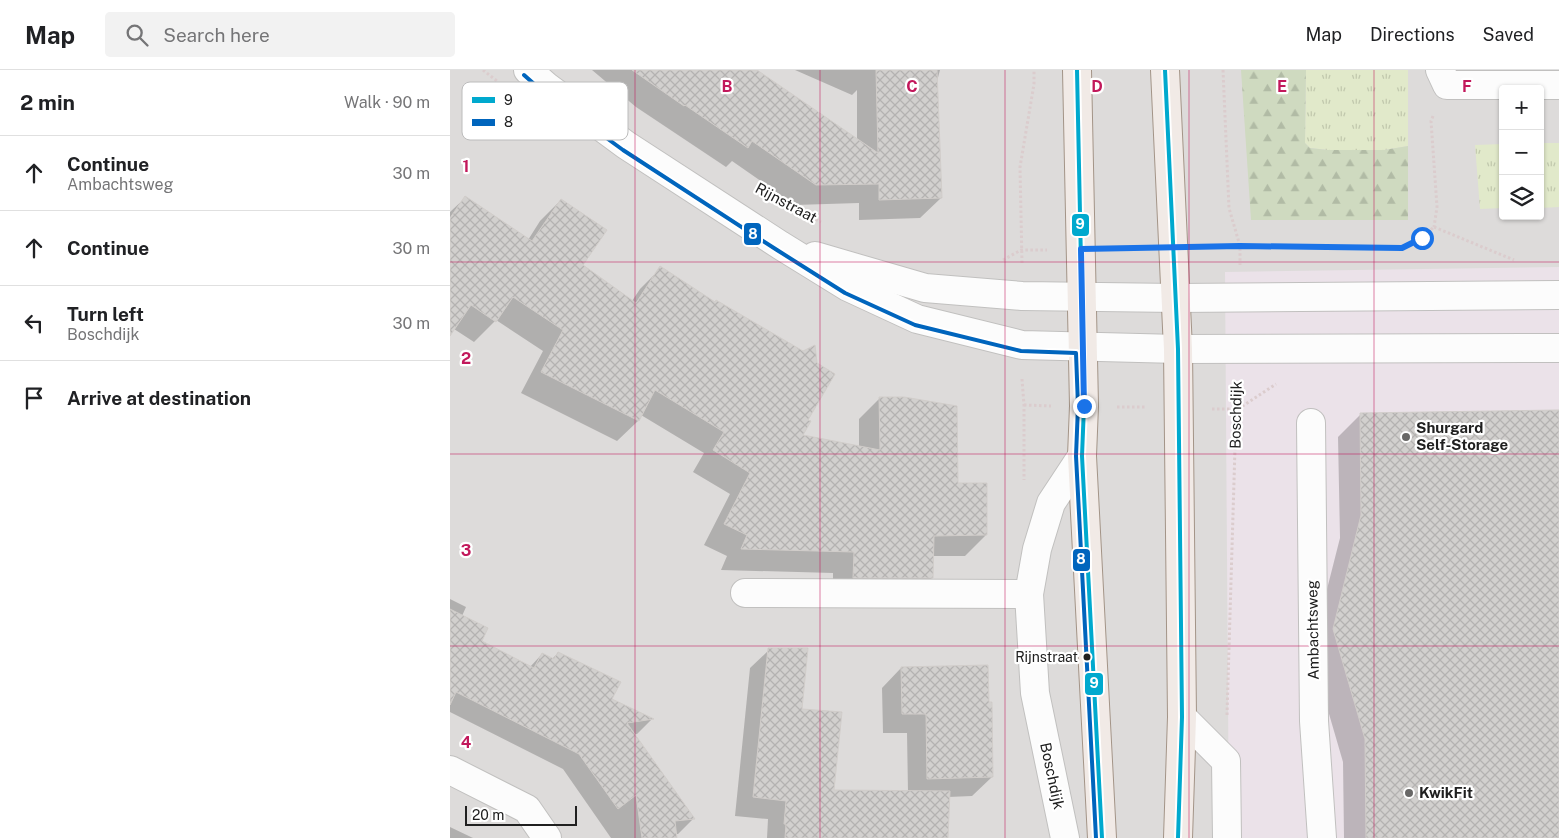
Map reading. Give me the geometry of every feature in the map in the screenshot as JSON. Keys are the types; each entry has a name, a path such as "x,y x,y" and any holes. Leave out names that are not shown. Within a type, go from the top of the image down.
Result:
{"main road":[{"path":"1077,70 1084,406 1082,456 1102,838"},
{"path":"1166,70 1178,349 1182,717 1178,838"}],"street":[{"path":"528,70 542,82"},
{"path":"1443,78 1559,85"},
{"path":"618,140 848,287 917,319 1022,345 1178,349 1559,348"},
{"path":"780,245 925,288 1022,296 1240,298 1559,295"},
{"name":"Ambachtsweg","path":"1311,423 1314,721 1322,838"},
{"name":"Boschdijk","path":"1065,838 1035,693 1029,594 1037,549 1051,503 1082,456"},
{"path":"745,593 1029,594"},
{"path":"1182,717 1226,762 1227,838"},
{"path":"450,770 527,809 547,838"}],"path":[{"path":"1021,250 1020,168 1034,84 1034,70"},
{"path":"1223,70 1229,208 1240,246 1240,298"},
{"path":"996,264 1021,250 1240,246 1402,248 1422,238 1434,227 1437,207 1431,121 1443,78"},
{"name":"Rijnstraat","path":"766,194 828,225"},
{"path":"1434,227 1514,260"},
{"name":"Boschdijk","path":"1226,762 1238,349"},
{"path":"1022,379 1024,405 1237,409"}],"shaded area":[{"path":"450,70 1559,70 1559,838 450,838"},
{"path":"1559,267 1559,838 1229,838 1225,272"}],"green space":[{"path":"1241,70 1306,70 1305,143 1310,148 1328,150 1384,150 1408,146 1408,220 1251,220"},
{"path":"1306,70 1408,70 1408,146 1384,150 1328,150 1310,148 1305,143"},
{"path":"1544,143 1559,143 1559,207 1544,208"},
{"path":"1499,144 1499,208 1480,209 1475,145"}],"building":[{"path":"632,70 757,70 878,153 876,70 937,70 942,198 879,200 879,184 816,185 752,141 748,148"},
{"path":"465,196 532,241 561,199 607,230 583,265 636,303 660,266 715,302 716,300 803,351 815,345 817,363 835,374 808,420 811,421 803,435 880,450 879,397 904,397 957,406 958,483 987,483 987,535 934,536 933,578 853,578 854,552 741,549 747,535 724,524 750,473 713,450 724,432 655,390 639,421 541,372 563,330 513,297 496,322 471,305 450,336 450,218"},
{"path":"1559,410 1559,838 1366,838 1365,739 1333,629 1361,515 1360,413"},
{"path":"450,609 488,628 482,641 534,668 542,653 554,659 558,652 621,682 612,699 654,719 627,723 695,819 675,821 677,838 642,838 636,795 618,809 579,754 456,692 450,705"},
{"path":"768,648 808,648 802,709 842,712 834,790 950,791 948,838 785,838 786,801 753,797"},
{"path":"988,665 989,702 992,702 993,777 927,779 926,714 902,714 901,667"}],"transit line":[{"name":"9","path":"1077,70 1084,406 1082,456 1102,838"},
{"name":"9","path":"1165,70 1178,349 1182,717 1178,838"},
{"name":"8","path":"524,75 532,82"},
{"name":"8","path":"609,140 845,293 915,325 1021,351 1076,353 1078,406 1076,456 1096,838"}],"place":[{"name":"Shurgard Self-Storage","path":"1406,437"},
{"name":"Rijnstraat","path":"1087,657"},
{"name":"KwikFit","path":"1409,793"}],"route":[{"path":"1084,406 1081,249 1240,246 1402,248 1422,238"}]}
